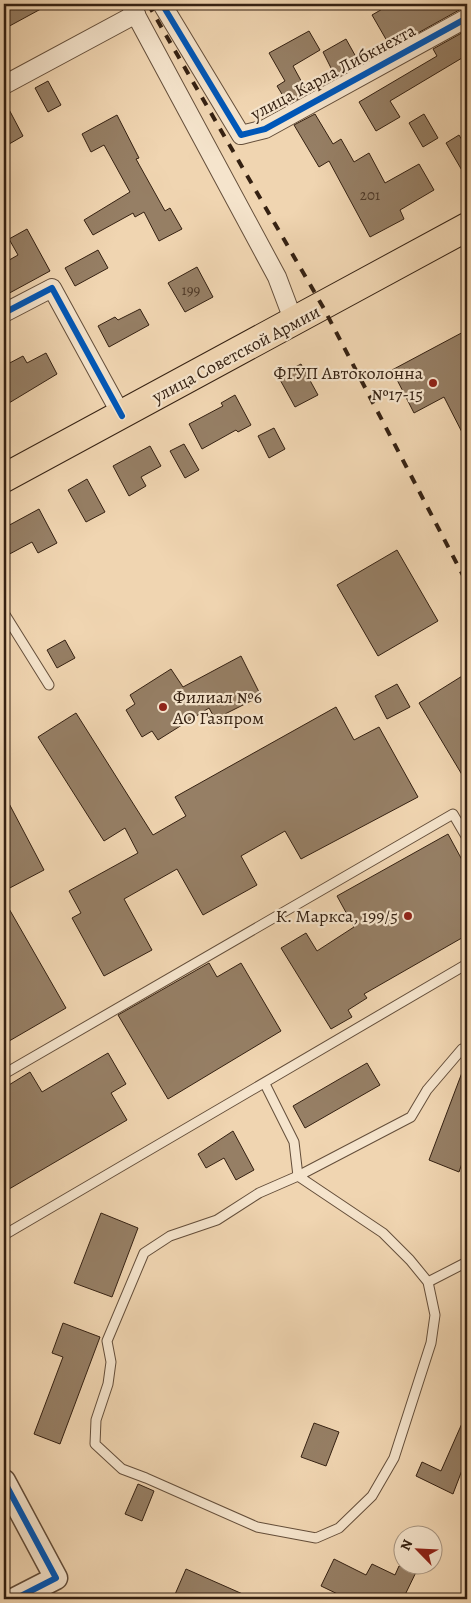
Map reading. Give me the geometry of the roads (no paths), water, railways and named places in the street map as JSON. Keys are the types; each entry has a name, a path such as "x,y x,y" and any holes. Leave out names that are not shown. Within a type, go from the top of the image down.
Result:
{"main road":[{"name":"улица Советской Армии","path":"4,478 122,416 467,228"}],"street":[{"name":"улица Карла Либкнехта","path":"162,4 241,135 265,128 467,18"},
{"path":"4,85 133,9 277,277 294,322"},
{"path":"4,313 52,288 122,416"},
{"path":"4,1481 56,1578 16,1599"}],"lane":[{"path":"4,613 49,686"},
{"path":"4,1074 454,814 467,838"},
{"path":"4,1235 265,1084 467,964"},
{"path":"265,1084 294,1142 298,1176 383,1233 410,1260 428,1282 435,1315 431,1343 394,1458 372,1496 339,1528 316,1538 257,1527 146,1478 122,1470 95,1444 96,1420 108,1384 111,1362 107,1341 144,1252 170,1236 217,1220 258,1193 298,1176 411,1117 427,1090 462,1049 467,1048"},
{"path":"428,1282 467,1262"}],"railway":[{"path":"148,4 323,307 467,583"}],"place":[{"name":"ФГУП Автоколонна №17-15","path":"433,383"},
{"name":"Филиал №6 АО Газпром","path":"163,707"},
{"name":"К. Маркса, 199/5","path":"408,916"}]}
